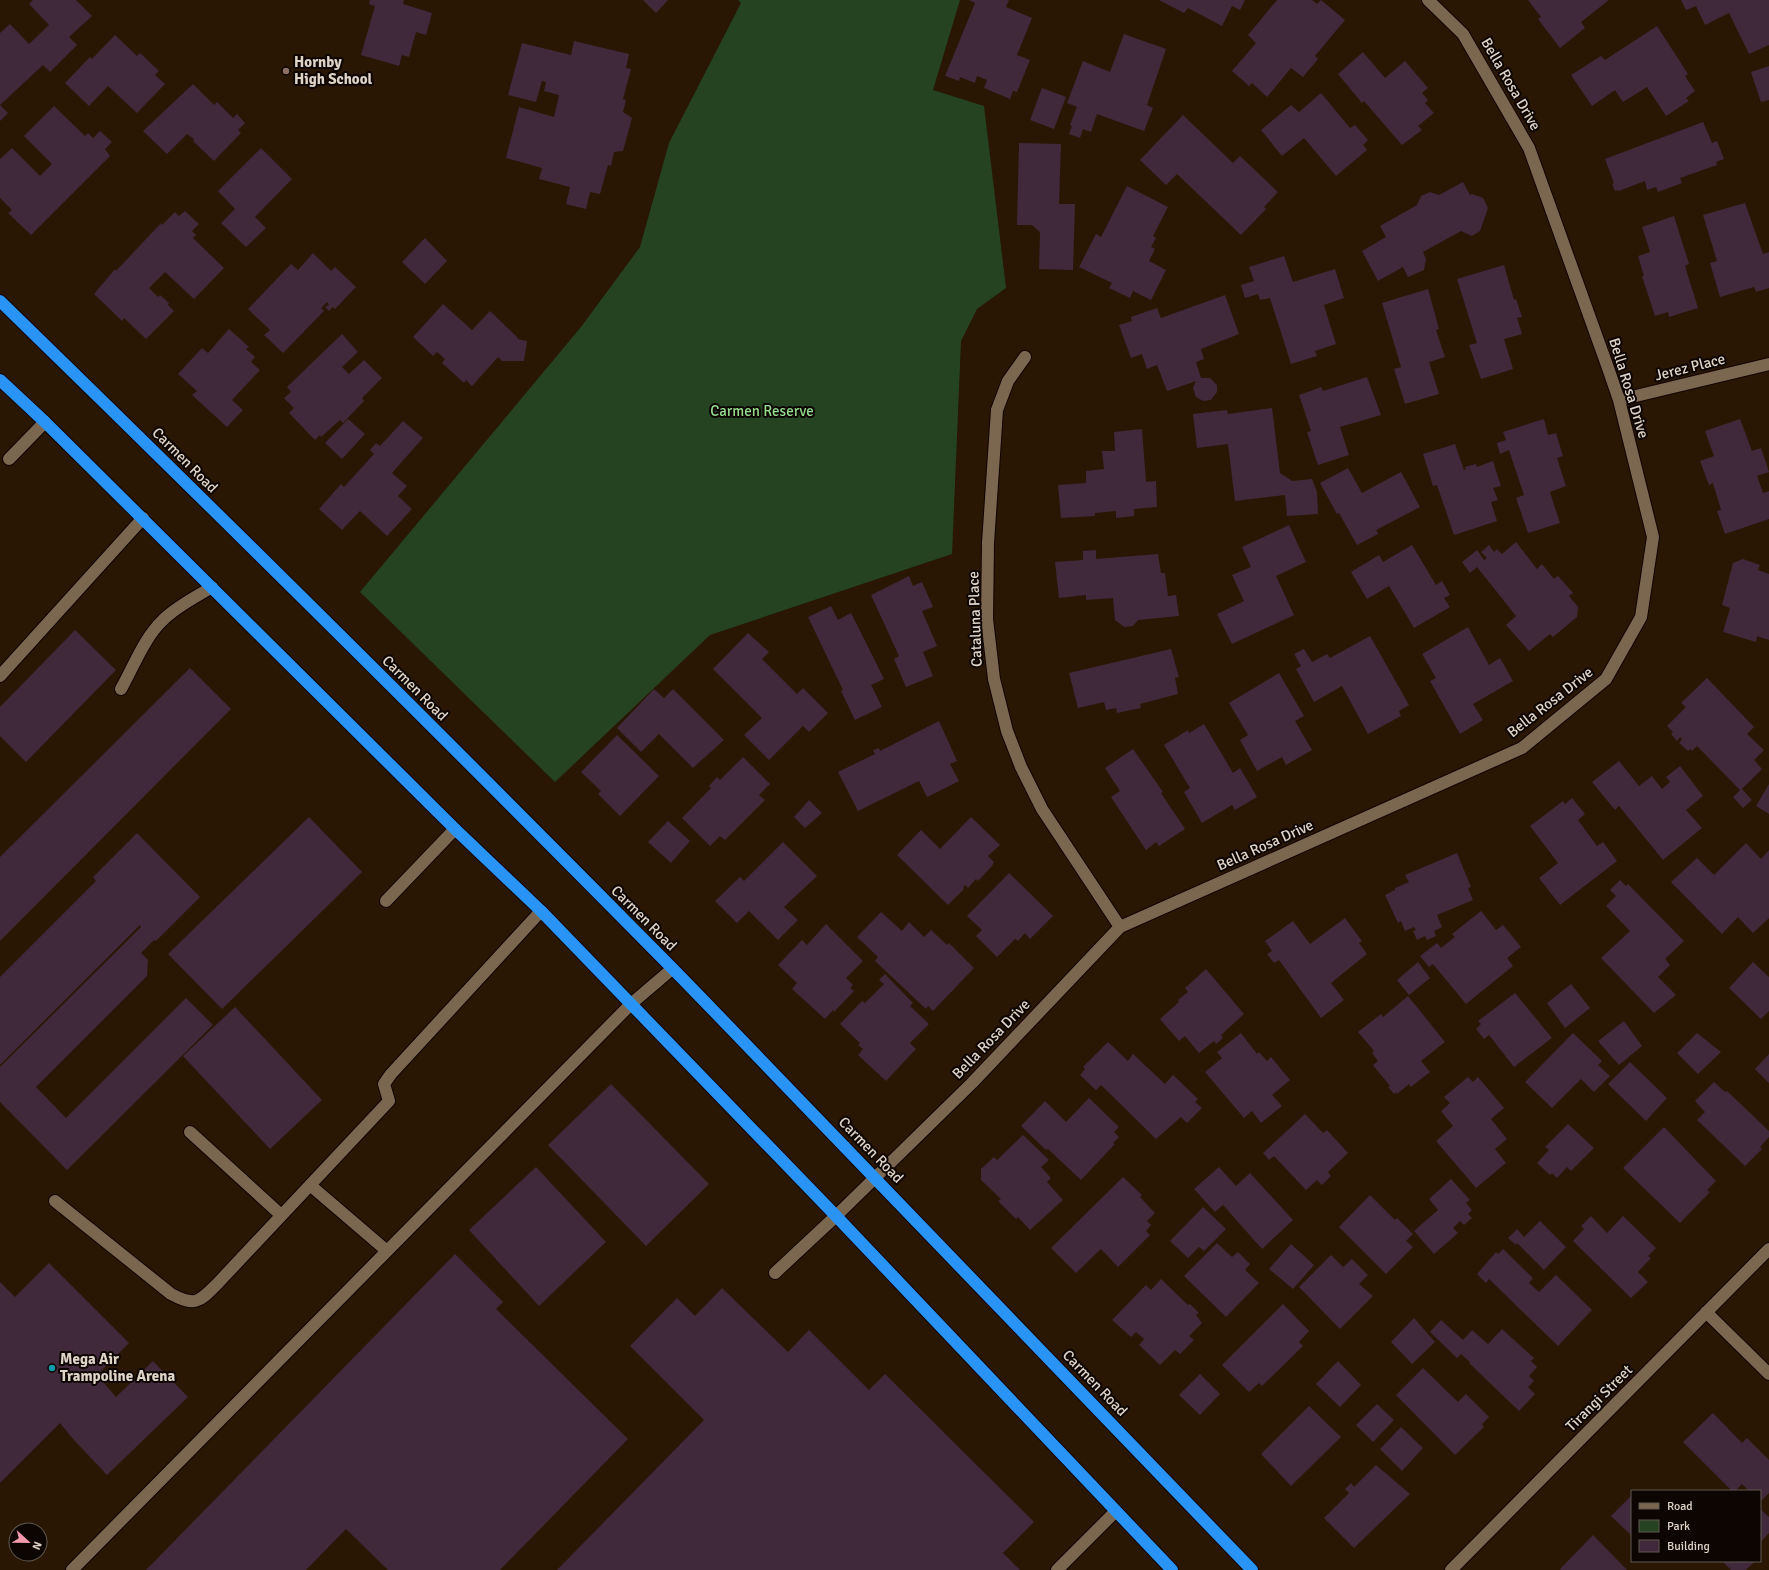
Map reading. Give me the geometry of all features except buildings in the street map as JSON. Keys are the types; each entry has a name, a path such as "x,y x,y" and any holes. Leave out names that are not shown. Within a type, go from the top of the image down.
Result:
{"highway":[{"name":"Carmen Road","path":"0,301 343,639 672,968 876,1178 1252,1570"},
{"path":"0,380 46,422 455,829 541,911 836,1216 1115,1512 1172,1570"}],"street":[{"name":"Bella Rosa Drive","path":"775,1273 876,1178 972,1083 1120,926 1522,748 1606,679 1641,617 1653,537 1619,400 1529,148 1463,34 1428,0"},
{"name":"Cataluna Place","path":"1025,356 1008,381 997,410 988,543 988,619 994,678 1007,731 1024,774 1042,809 1120,926"},
{"name":"Jerez Place","path":"1619,400 1769,364"},
{"path":"9,459 46,422"},
{"path":"0,676 143,518"},
{"path":"121,689 146,642 162,621 174,611 212,587"},
{"path":"386,901 455,829"},
{"path":"55,1201 171,1294 185,1301 193,1302 205,1295 389,1101 384,1084 391,1074 541,911"},
{"path":"72,1570 630,1004 672,968"},
{"path":"190,1132 281,1215"},
{"path":"310,1185 387,1250"},
{"name":"Tirangi Street","path":"1451,1570 1769,1249"},
{"path":"1706,1312 1769,1374"},
{"path":"1057,1570 1115,1512"}],"green space":[{"name":"Carmen Reserve","path":"738,0 960,0 933,90 984,106 1006,288 977,309 961,341 952,554 710,635 555,782 360,592 581,327 640,247 669,143 741,3"}],"place":[{"name":"Hornby High School","path":"286,71"},
{"name":"Mega Air Trampoline Arena","path":"52,1368"}]}
